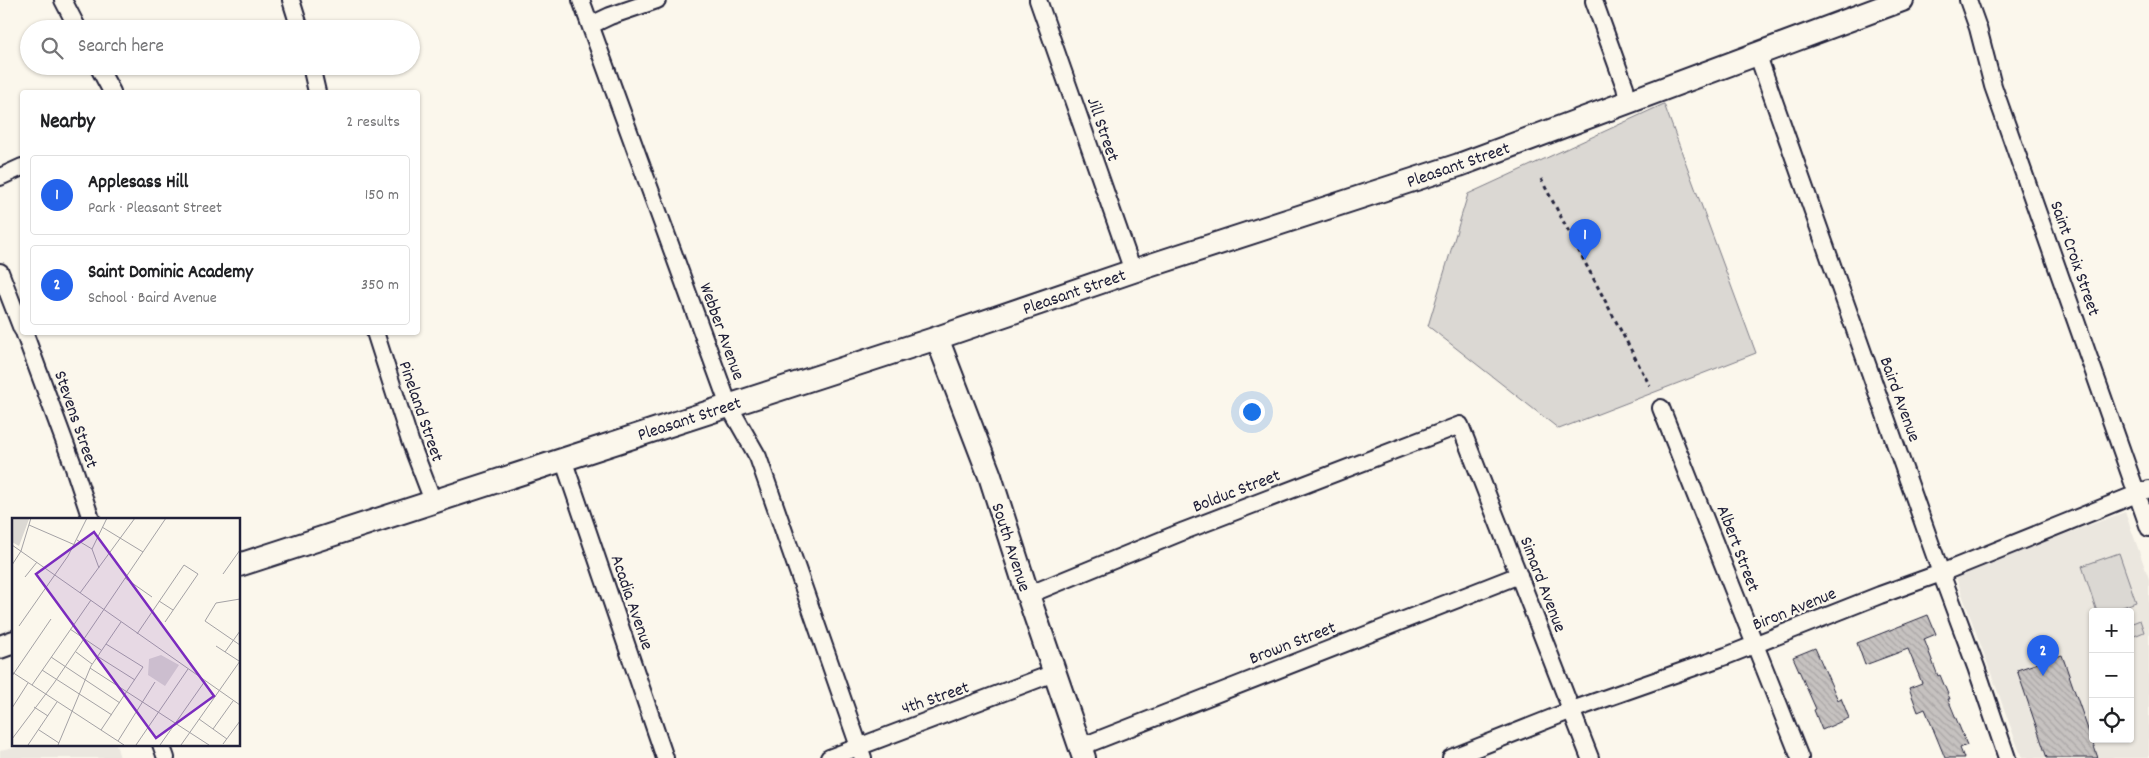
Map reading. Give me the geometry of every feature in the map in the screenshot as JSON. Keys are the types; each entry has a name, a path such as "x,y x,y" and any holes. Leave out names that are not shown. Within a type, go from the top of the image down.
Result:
{"street":[{"path":"63,0 73,20"},
{"path":"291,0 297,20"},
{"name":"Webber Avenue","path":"581,0 729,406 758,457 861,752"},
{"path":"591,25 610,16 657,0"},
{"name":"Jill Street","path":"1038,0 1133,271"},
{"name":"Pleasant Street","path":"240,565 938,338 1133,271 1458,165 1902,0"},
{"name":"Saint Croix Street","path":"1968,0 1978,28 1993,86 2067,292 2110,421 2143,491 2149,528"},
{"path":"1594,1 1616,61 1628,101"},
{"name":"Baird Avenue","path":"1757,53 2007,758"},
{"path":"103,75 111,90"},
{"path":"313,75 317,90"},
{"path":"0,177 20,168"},
{"path":"0,272 20,324"},
{"name":"Stevens Street","path":"25,335 66,445 90,518"},
{"name":"Pineland Street","path":"376,335 410,441 433,501"},
{"name":"South Avenue","path":"938,338 990,476 1028,595 1082,752"},
{"name":"Albert Street","path":"1661,408 1800,758"},
{"name":"Bolduc Street","path":"1028,595 1184,531 1460,425"},
{"name":"Simard Avenue","path":"1460,425 1590,758"},
{"name":"Acadia Avenue","path":"563,459 665,758"},
{"name":"Biron Avenue","path":"1451,758 1572,710 1756,644 1880,595 1941,574 2078,516 2143,491"},
{"name":"Brown Street","path":"1082,752 1519,575"},
{"path":"0,647 12,643"},
{"name":"4th Street","path":"829,758 861,752 1054,673"},
{"path":"162,746 166,758"}],"path":[{"path":"1540,178 1650,386"}],"shaded area":[{"path":"1664,104 1756,353 1559,429 1428,326 1468,194"},
{"path":"2125,512 2149,579 2149,758 2022,758 1955,575"},
{"path":"2119,553 2136,602 2120,608 2096,608 2082,566"},
{"path":"2140,620 2144,632 2134,636 2134,622"},
{"path":"23,746 117,746 120,758 0,758 0,751"}],"building":[{"path":"1928,615 1936,634 1924,639 1938,676 1940,675 1950,699 1948,699 1967,745 1960,748 1964,758 1945,758 1925,709 1918,712 1909,688 1922,683 1908,649 1865,665 1857,643"},
{"path":"1815,648 1838,700 1841,698 1849,718 1822,730 1814,710 1816,709 1793,657"},
{"path":"2062,655 2089,732 2089,743 2093,743 2098,758 2047,758 2017,670"}],"place":[{"name":"Applesass Hill","path":"1585,260"},
{"name":"Saint Dominic Academy","path":"2043,676"}]}
